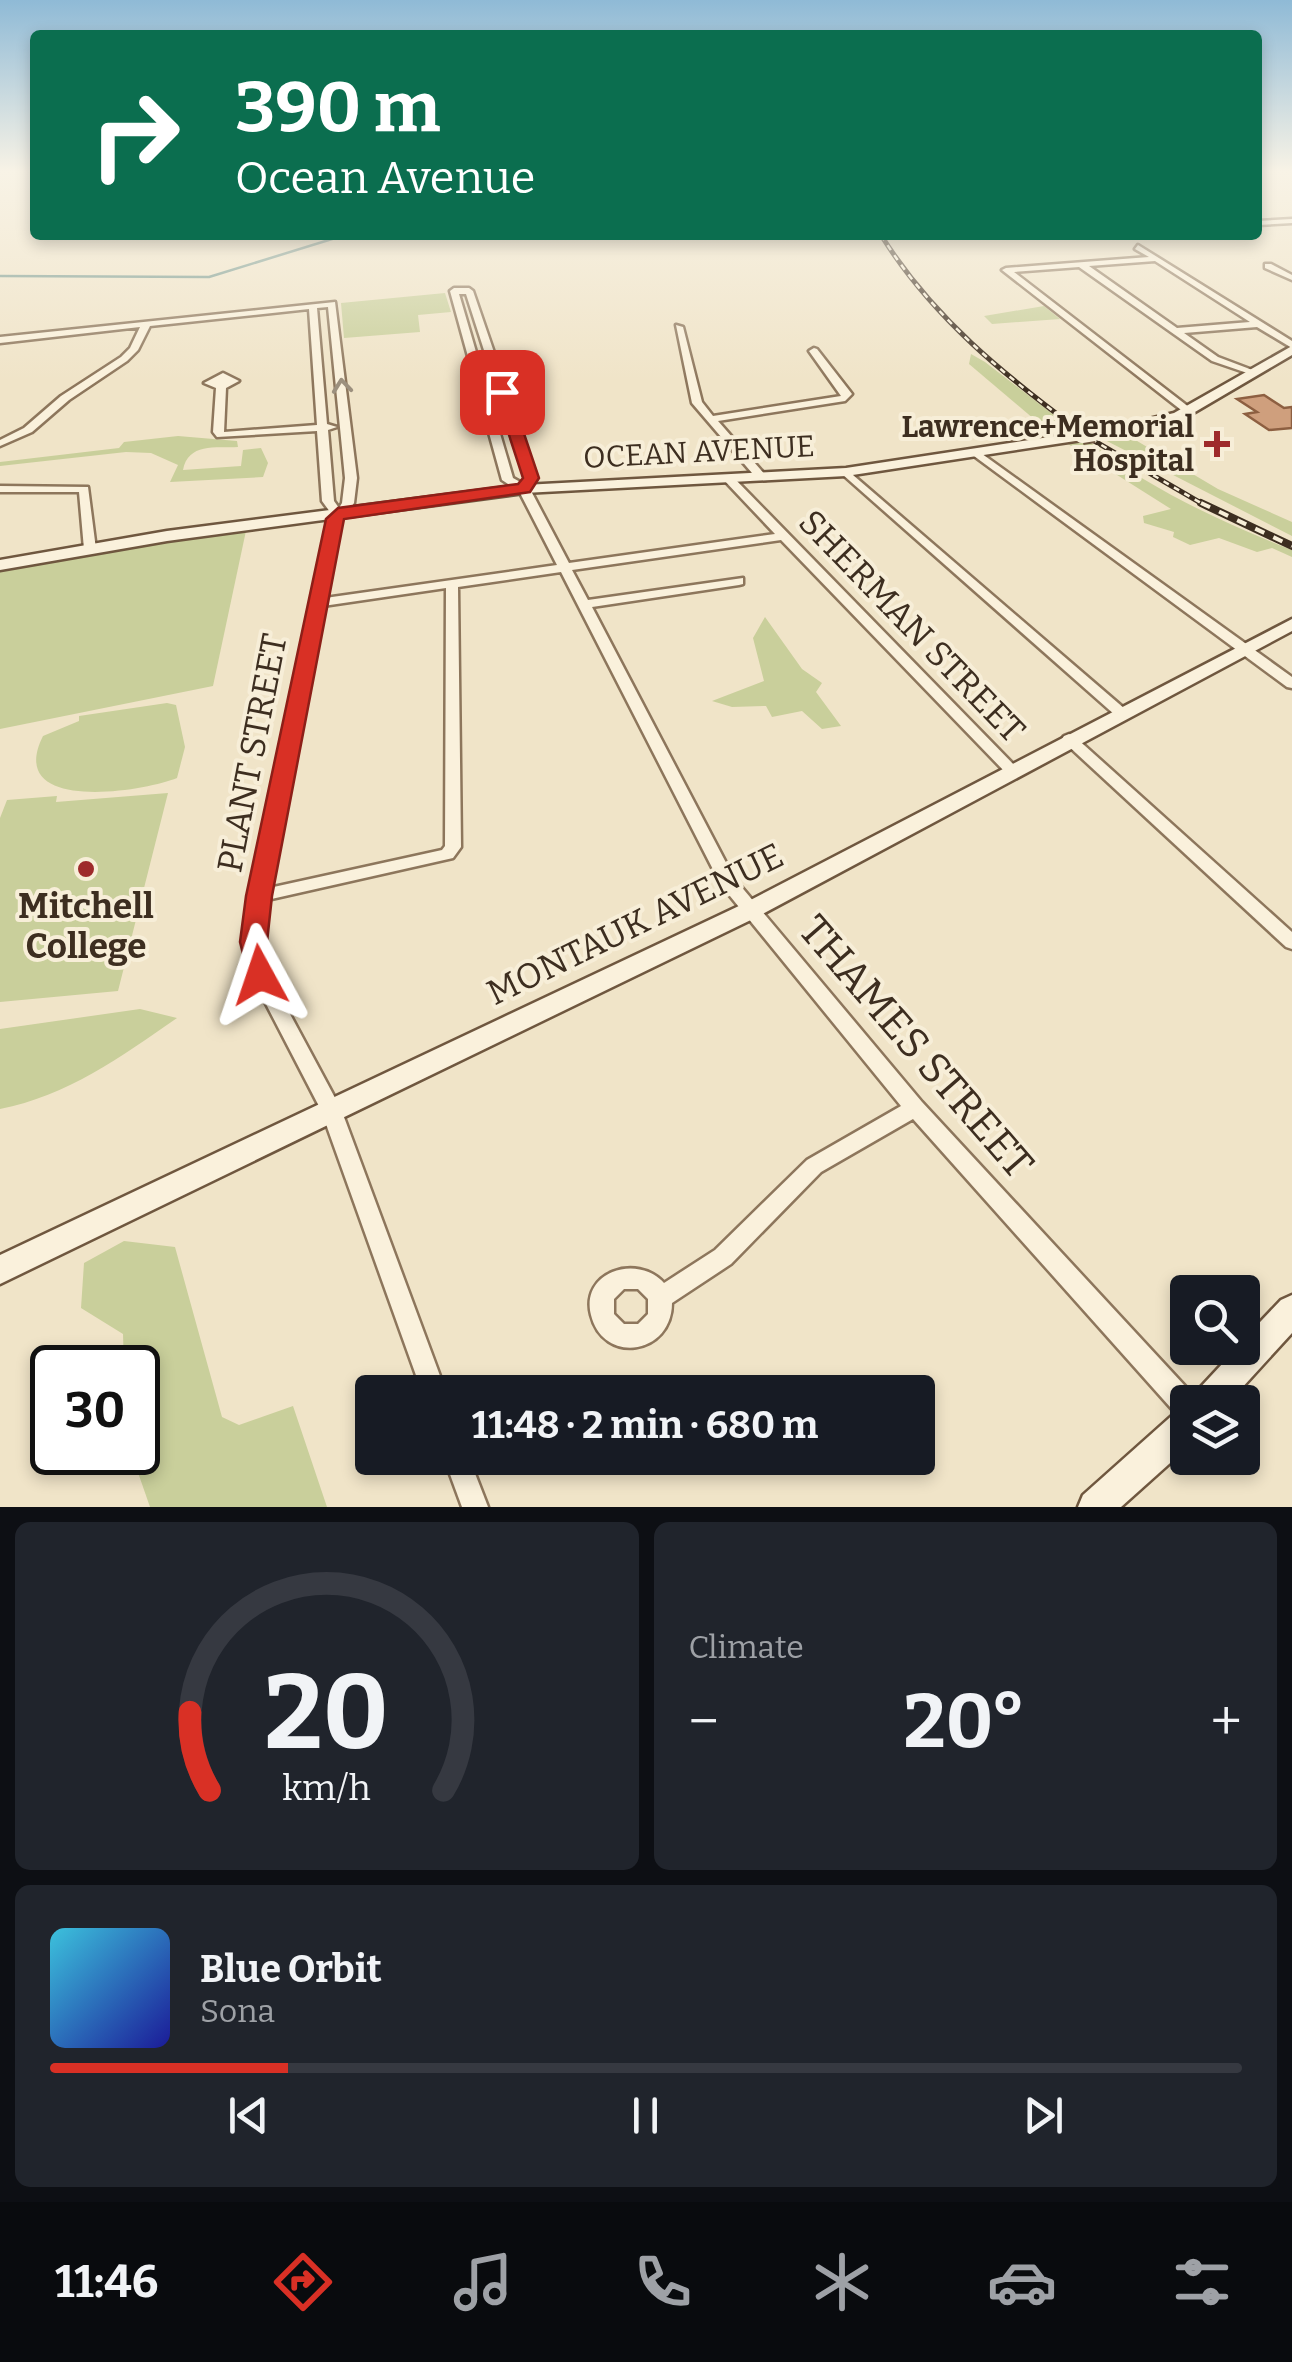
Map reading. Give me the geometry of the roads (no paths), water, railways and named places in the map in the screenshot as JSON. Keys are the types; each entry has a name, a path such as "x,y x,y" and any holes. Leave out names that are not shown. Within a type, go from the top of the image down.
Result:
{"main road":[{"name":"OCEAN AVENUE","path":"0,565 524,489 846,472 978,454 1088,435 1189,410 1292,347"},
{"name":"MONTAUK AVENUE","path":"0,1270 749,910 1292,624"},
{"path":"1224,1385 1292,1310"},
{"path":"1095,1507 1170,1440"}],"street":[{"path":"1138,247 1292,347"},
{"path":"1156,259 1006,270 1189,410"},
{"path":"1080,264 1215,359 1250,371"},
{"path":"1268,266 1292,278"},
{"name":"THAMES STREET","path":"524,489 531,478 469,291 454,290 467,347 508,480 524,489 727,881 916,1108 1170,1388"},
{"name":"PLANT STREET","path":"313,306 332,304 351,491 348,504 338,514 318,603 259,896 254,942 260,975 331,1109 428,1375"},
{"path":"0,340 313,306 328,500 338,514"},
{"path":"0,443 26,434 66,397 118,367 146,324"},
{"path":"1175,331 1258,324"},
{"path":"679,327 698,403 762,478"},
{"path":"467,347 486,345"},
{"path":"711,419 847,397 814,352"},
{"path":"221,386 221,435 346,426"},
{"path":"490,423 512,421"},
{"path":"978,454 1292,684"},
{"path":"846,472 1120,712"},
{"name":"SHERMAN STREET","path":"730,479 1010,770"},
{"path":"0,489 84,489 90,549"},
{"path":"318,603 783,536"},
{"path":"583,604 738,581"},
{"path":"259,896 447,854 453,847 452,582"},
{"path":"1069,739 1292,942"},
{"path":"660,1298 723,1257 814,1166 916,1108"},
{"path":"463,1475 475,1507"}],"waterway":[{"path":"0,276 209,277 328,240"}],"railway":[{"path":"885,240 923,292 971,343 1081,432"},
{"path":"1091,439 1206,506"},
{"path":"1201,503 1292,546"}],"place":[{"name":"Lawrence+Memorial Hospital","path":"1217,444"},
{"name":"Mitchell College","path":"86,869"}]}
